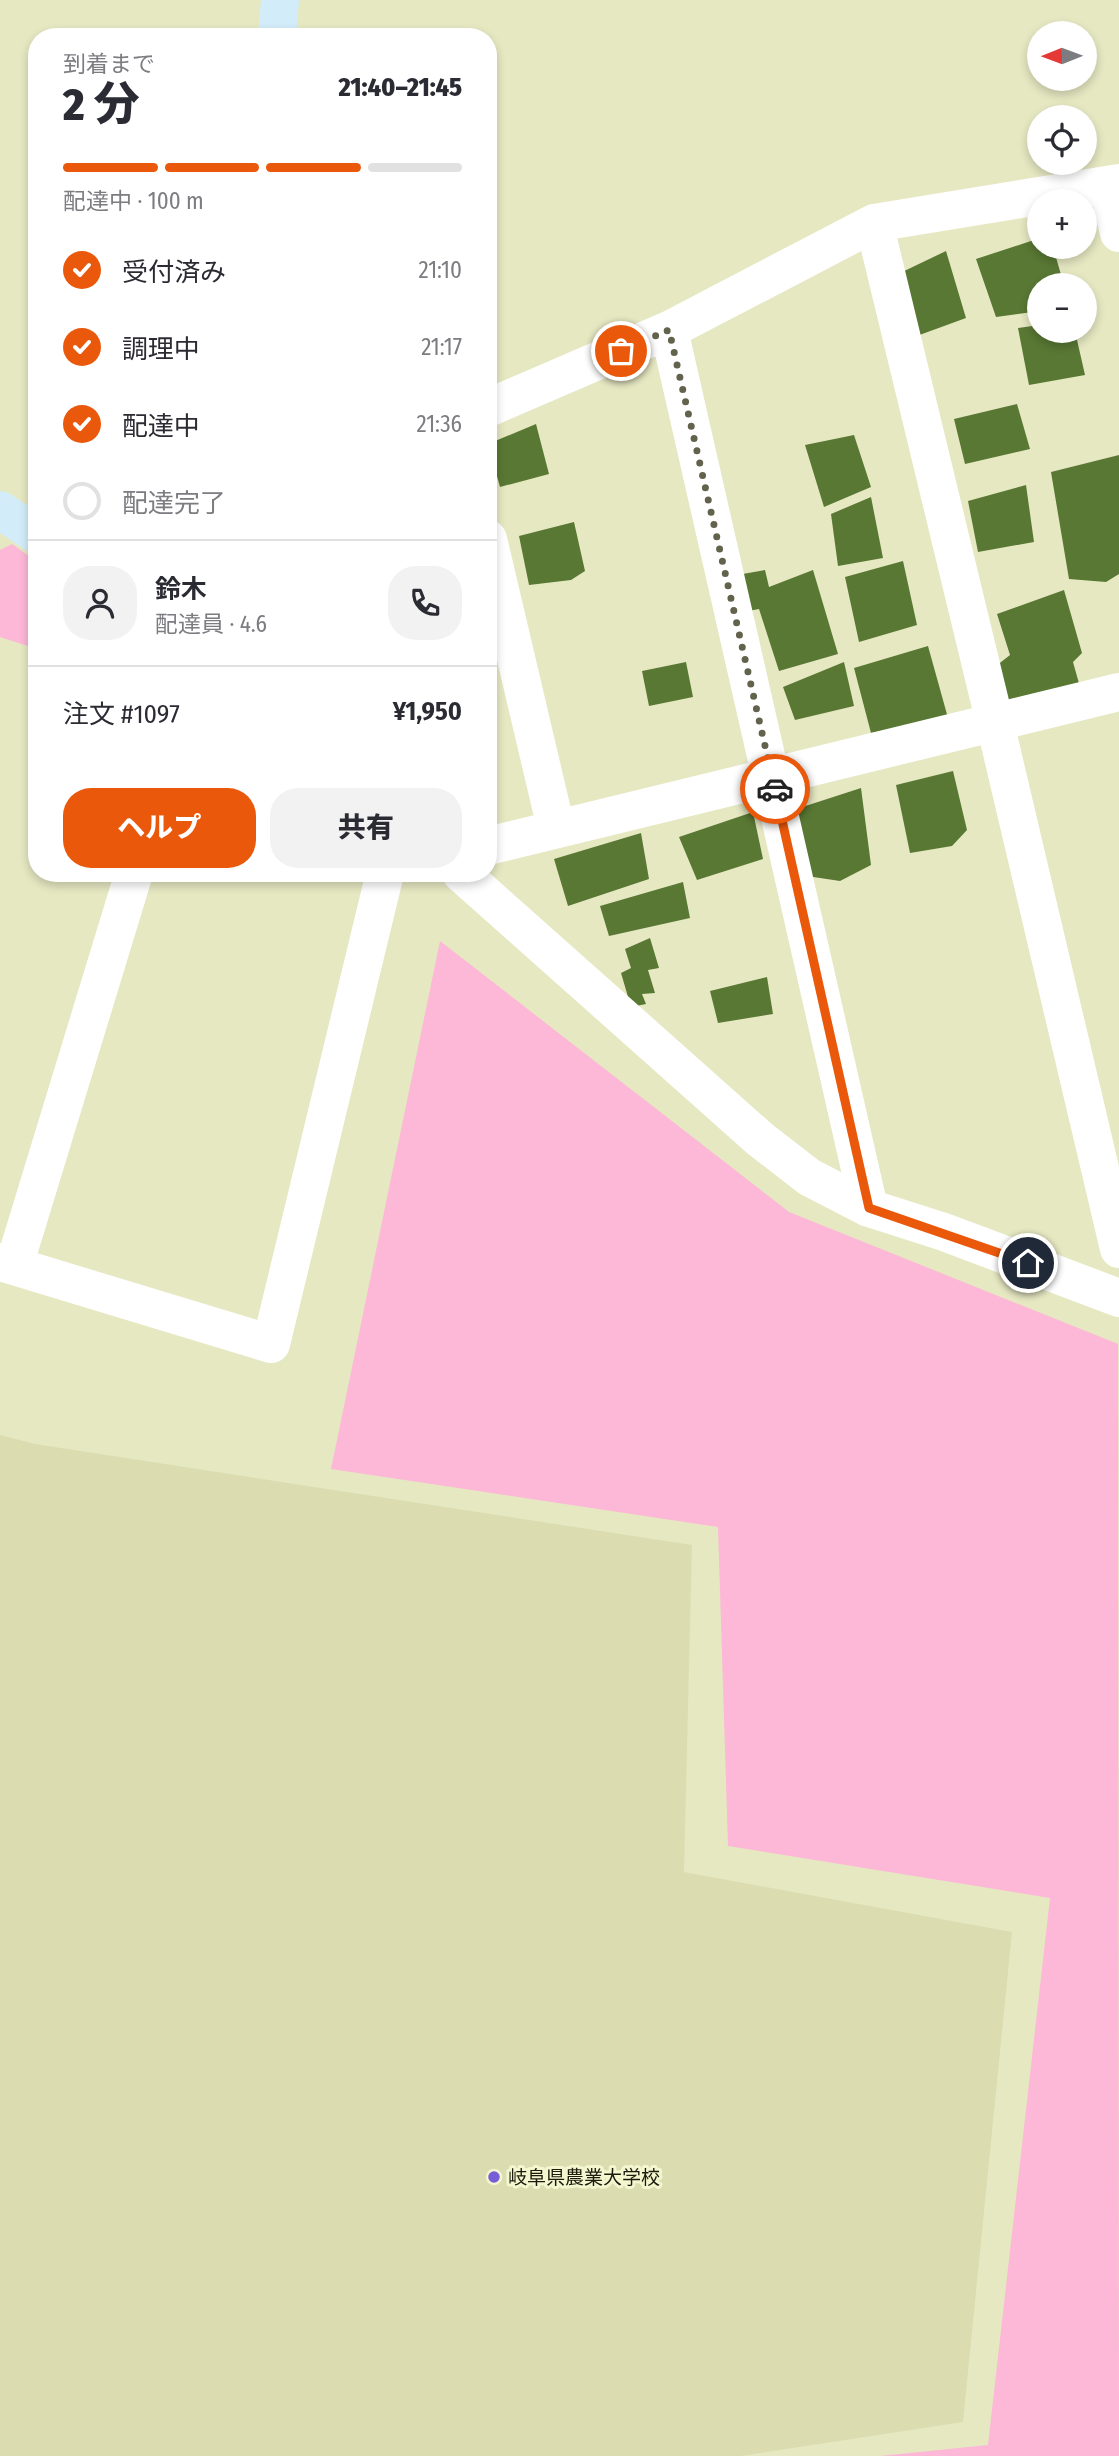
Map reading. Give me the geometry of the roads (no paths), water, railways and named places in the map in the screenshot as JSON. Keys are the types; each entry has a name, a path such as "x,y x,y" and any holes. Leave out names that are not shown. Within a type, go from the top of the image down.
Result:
{"street":[{"path":"278,28 280,0"},
{"path":"497,404 669,330 874,223 1114,184 1119,233"},
{"path":"874,223 1119,1249"},
{"path":"669,330 773,777 869,1208"},
{"path":"0,510 28,529"},
{"path":"497,577 556,828"},
{"path":"497,844 1119,692"},
{"path":"131,882 7,1264 271,1344 383,882"},
{"path":"471,882 760,1139 809,1177 869,1208 1119,1298"}],"place":[{"name":"岐阜県農業大学校","path":"494,2177"}]}
